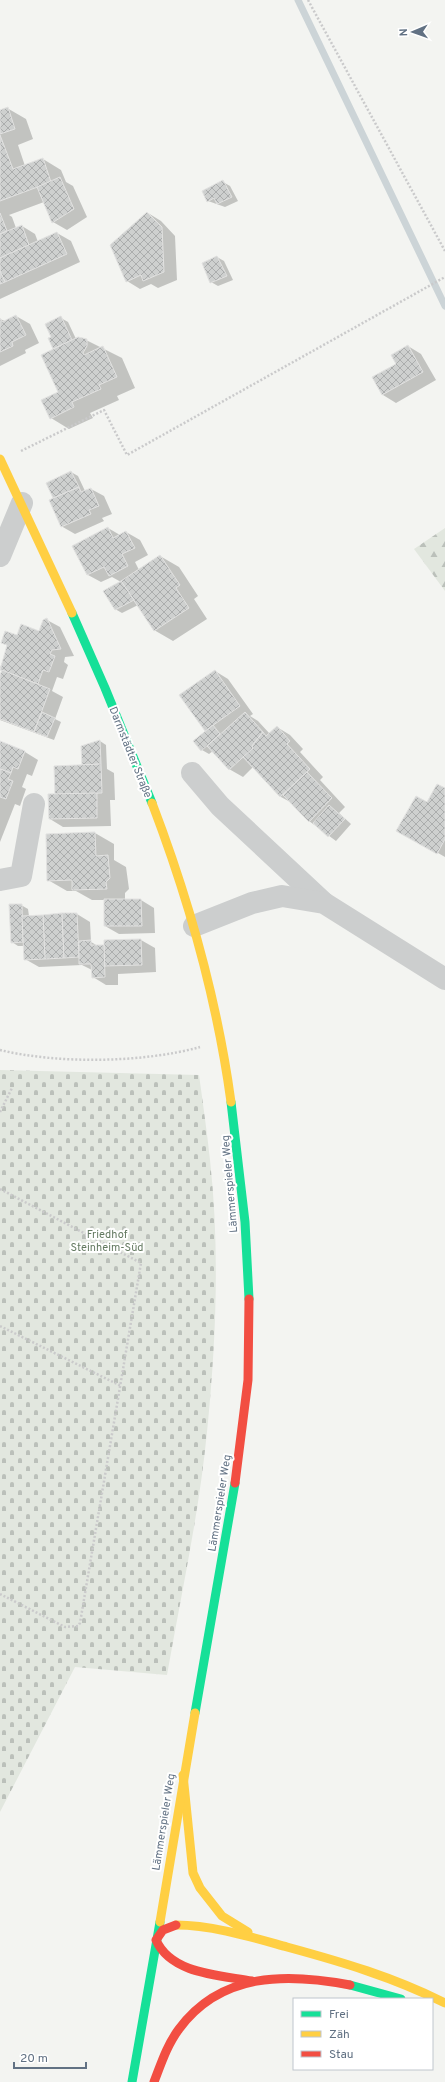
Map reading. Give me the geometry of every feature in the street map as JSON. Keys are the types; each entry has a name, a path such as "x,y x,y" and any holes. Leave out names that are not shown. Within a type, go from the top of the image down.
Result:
{"main road":[{"name":"Darmstädter Straße","path":"1,460 22,503 140,773 194,926"},
{"name":"Lämmerspieler Weg","path":"132,2082 237,1471 245,1413 249,1348 249,1287 245,1220 233,1104 222,1041 194,926"},
{"path":"184,1775 193,1873 200,1888 222,1916 259,1939"},
{"path":"398,1998 363,1987 330,1981 297,1979 252,1981 199,1970 172,1961 161,1951 156,1940 163,1930 174,1925 190,1925 259,1939 363,1968 415,1988 445,2003"},
{"path":"154,2082 167,2050 183,2024 207,2002 224,1992 252,1981"}],"street":[{"path":"0,556 22,503"},
{"path":"192,773 225,811 324,903 445,979"},
{"path":"0,880 21,876 34,804"},
{"path":"194,926 252,903 282,896 324,903"}],"path":[{"path":"308,0 445,251"},
{"path":"1,460 104,410 127,455 445,278"},
{"path":"0,1050 52,1059 126,1059 196,1048 222,1041"},
{"path":"0,1112 12,1088"},
{"path":"0,1189 141,1263 80,1623 78,1626 66,1627 0,1594"},
{"path":"0,1326 121,1386"}],"green space":[{"path":"445,528 445,591 414,549"},
{"name":"Friedhof Steinheim-Süd","path":"0,1070 199,1075 209,1149 213,1194 216,1296 213,1365 204,1463 195,1524 167,1675 75,1667 0,1812"}],"building":[{"path":"8,107 15,129 0,134 0,110"},
{"path":"0,135 13,169 43,158 51,182 0,201"},
{"path":"60,177 74,209 52,223 37,187"},
{"path":"223,180 232,197 217,204 214,198 207,202 202,191"},
{"path":"147,212 162,227 164,272 143,281 141,275 126,282 110,245"},
{"path":"0,213 7,231 0,234"},
{"path":"22,225 29,245 0,258 0,234"},
{"path":"57,232 67,254 5,282 0,271 0,258"},
{"path":"217,256 227,276 210,283 202,263"},
{"path":"0,271 5,282 0,284"},
{"path":"16,315 26,335 12,342 13,346 0,352 0,318 2,322"},
{"path":"61,316 72,340 53,349 48,338 51,337 45,324"},
{"path":"78,337 87,339 87,346 83,353 84,355 103,346 117,377 99,385 101,389 72,402 74,407 50,419 41,400 58,392 41,355"},
{"path":"408,345 423,372 382,395 372,377 396,364 391,355"},
{"path":"71,471 79,487 53,498 46,483"},
{"path":"79,487 81,492 91,488 99,506 89,510 91,514 61,527 49,500"},
{"path":"108,527 113,538 126,531 135,548 122,554 128,566 109,576 104,567 87,575 72,546"},
{"path":"160,555 180,585 176,588 189,608 154,631 121,581"},
{"path":"121,581 134,600 115,610 103,591"},
{"path":"47,618 61,649 52,650 50,654 55,656 49,672 43,670 38,684 0,670 7,645 1,643 5,631 17,635 21,624 39,631 43,620"},
{"path":"2,670 50,689 34,732 0,719 0,675"},
{"path":"215,670 240,706 205,731 179,695"},
{"path":"42,712 55,718 47,737 34,732"},
{"path":"245,712 263,732 252,746 253,748 229,770 207,746"},
{"path":"213,725 220,734 201,751 193,741"},
{"path":"277,726 290,741 287,744 310,769 280,797 243,757 253,748 252,746 263,732 266,736"},
{"path":"100,740 101,764 82,765 81,746"},
{"path":"0,741 25,751 18,769 13,767 11,773 0,769"},
{"path":"101,764 102,793 55,795 54,766"},
{"path":"0,769 11,773 8,779 13,781 6,799 0,797"},
{"path":"307,772 332,798 309,822 283,795"},
{"path":"437,784 445,788 445,839 437,854 396,831 416,796 427,802"},
{"path":"97,793 97,818 49,819 48,794"},
{"path":"329,805 345,819 328,837 313,823"},
{"path":"95,832 96,856 108,855 110,878 106,882 107,889 72,890 72,880 47,881 46,834"},
{"path":"104,899 141,899 142,926 104,926"},
{"path":"9,904 22,904 23,942 11,943"},
{"path":"62,913 64,958 45,959 43,915"},
{"path":"62,913 77,913 79,957 64,958"},
{"path":"43,915 45,959 24,960 22,916"},
{"path":"141,939 142,965 104,966 104,940"},
{"path":"91,940 91,945 104,945 105,977 92,978 91,964 79,964 79,941"}],"waterway":[{"path":"298,0 445,306"}],"traffic: fast":[{"path":"72,613 105,688 152,803"},
{"path":"231,1102 245,1222 249,1299"},
{"path":"195,1713 235,1483"},
{"path":"132,2082 160,1922"},
{"path":"350,1985 397,1998"}],"traffic: slow":[{"path":"0,459 72,613"},
{"path":"152,803 178,876 200,950 218,1025 231,1102"},
{"path":"160,1922 195,1713"},
{"path":"183,1775 193,1873 200,1888 222,1916 248,1932"},
{"path":"176,1925 203,1927 232,1932 328,1958 406,1985 445,2003"}],"traffic: jam":[{"path":"235,1483 248,1380 249,1299"},
{"path":"176,1925 163,1930 156,1940 163,1951 173,1960 197,1971 252,1981"},
{"path":"154,2082 168,2048 179,2029 196,2010 215,1996 235,1987 257,1981 279,1979 303,1979 350,1985"}]}
